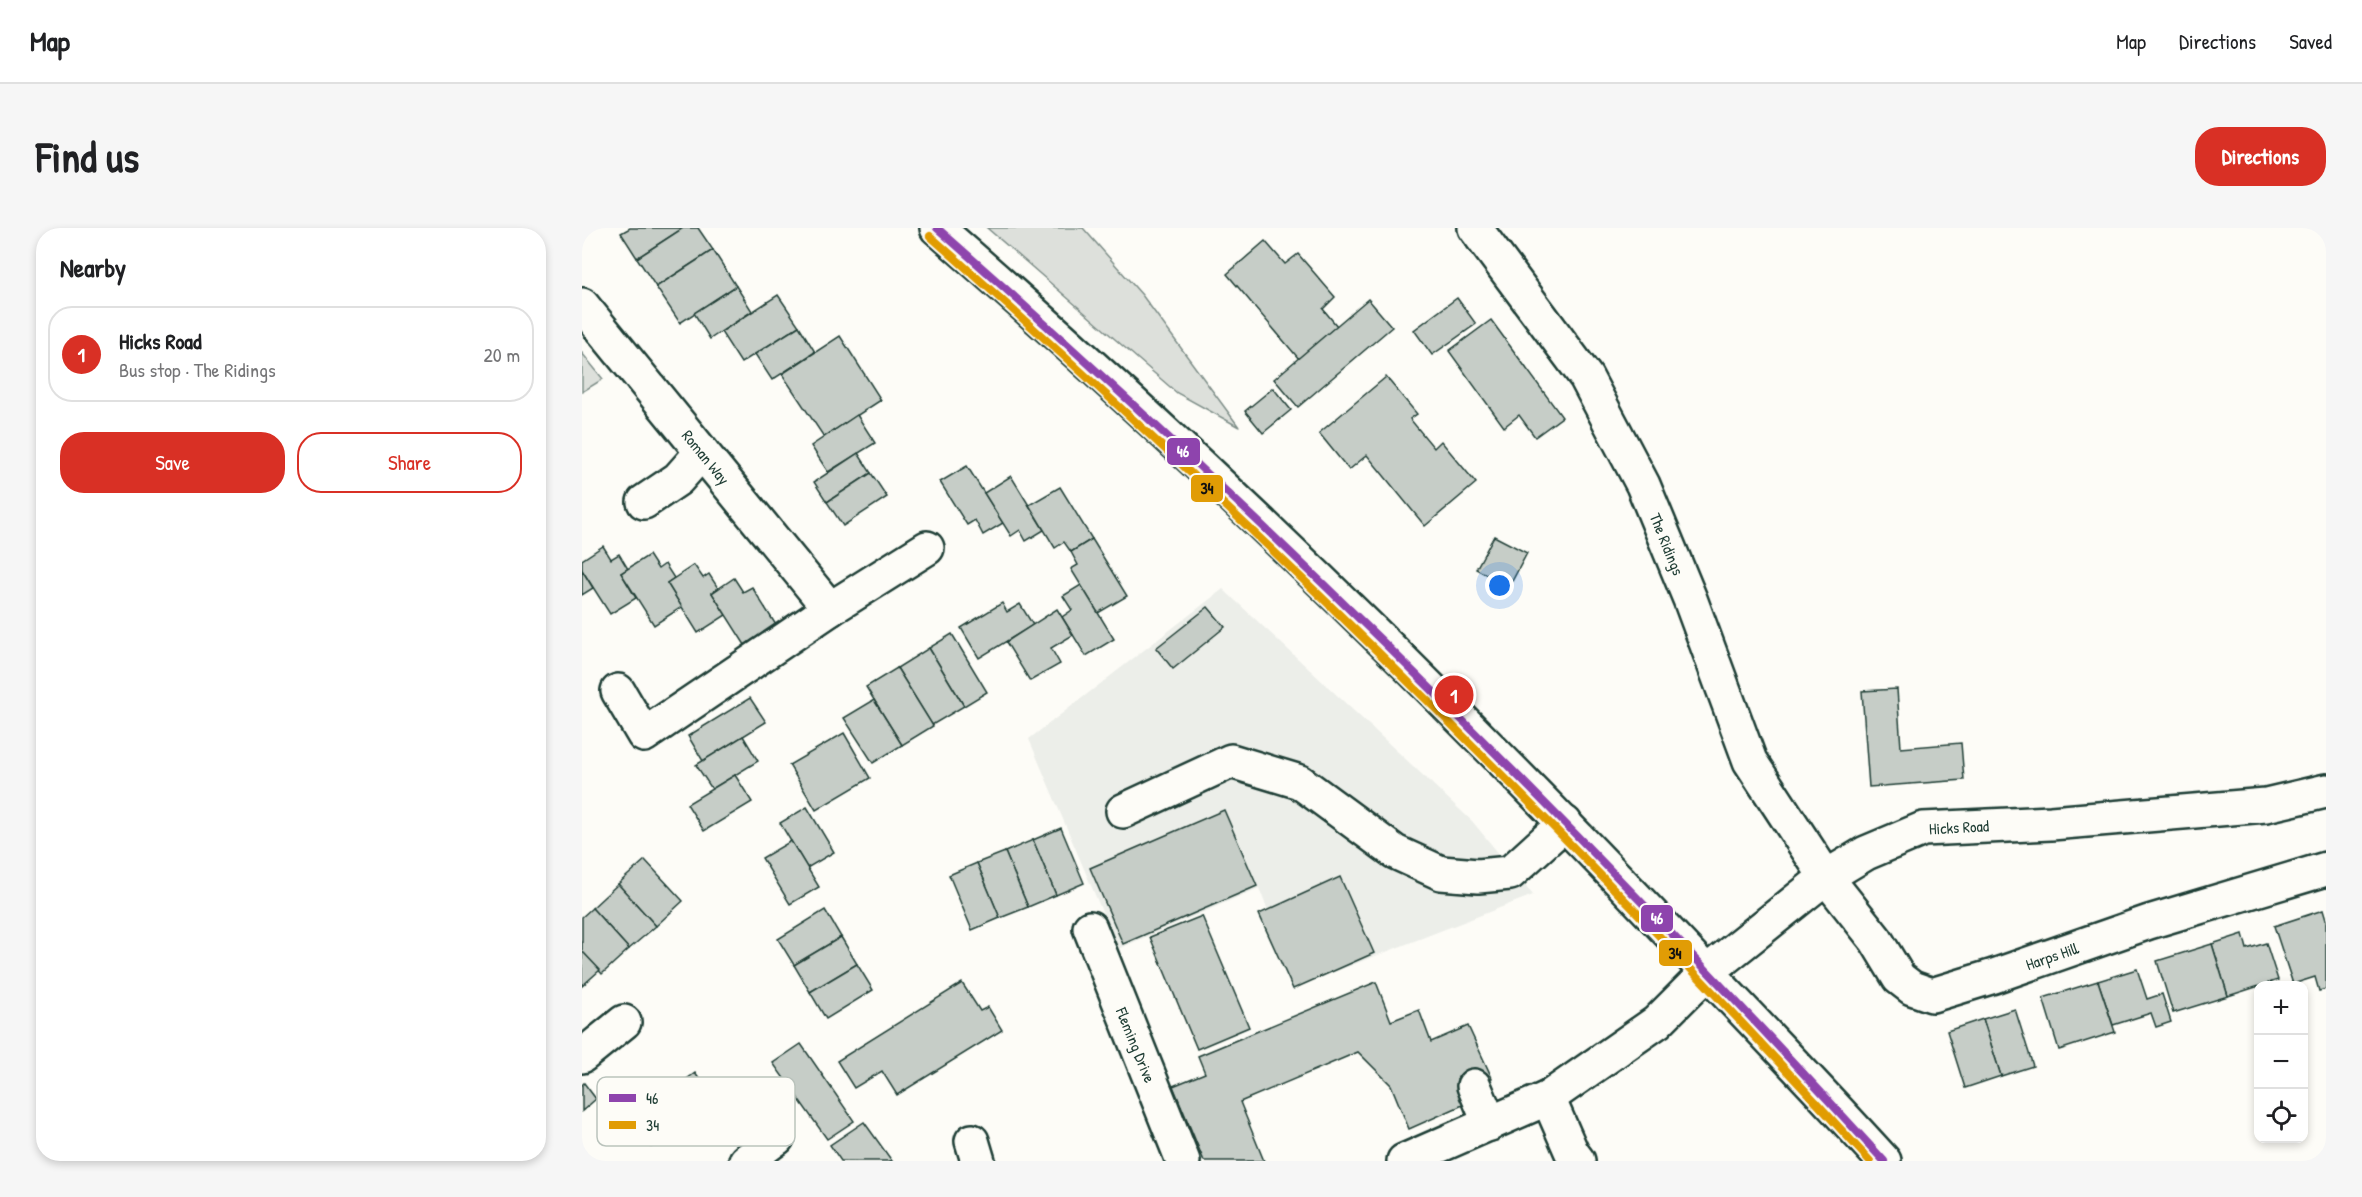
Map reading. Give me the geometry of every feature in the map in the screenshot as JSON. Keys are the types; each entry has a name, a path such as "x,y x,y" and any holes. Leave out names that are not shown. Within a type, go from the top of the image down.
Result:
{"street":[{"path":"936,228 1017,298 1286,546 1565,823 1884,1161"},
{"name":"The Ridings","path":"1475,228 1586,377 1643,485 1690,599 1750,761 1826,877"},
{"name":"Roman Way","path":"582,305 830,609"},
{"path":"644,502 671,485 702,452"},
{"path":"618,691 644,735 830,609 927,548"},
{"path":"1123,811 1231,761 1300,782 1395,852 1413,861 1440,873 1478,876 1510,873 1565,823"},
{"name":"Hicks Road","path":"1404,1161 1548,1098 1657,1022 1707,972 1826,877 1866,853 1923,829 2051,823 2266,806 2326,791"},
{"name":"Harps Hill","path":"1826,877 1876,940 1899,978 1932,995 2149,922 2326,869"},
{"name":"Fleming Drive","path":"1090,928 1183,1161"},
{"path":"582,1056 624,1022"},
{"path":"1474,1086 1490,1124"},
{"path":"1548,1098 1572,1153 1578,1161"},
{"path":"746,1161 766,1146"}],"shaded area":[{"path":"987,228 1083,228 1142,295 1239,427 1177,393"},
{"path":"582,353 603,379 582,392"},
{"path":"1223,589 1472,821 1533,895 1298,986 1259,888 1118,949 1029,739"}],"building":[{"path":"630,228 682,229 637,258 621,233"},
{"path":"683,228 698,228 713,250 656,287 637,258"},
{"path":"1265,241 1285,264 1298,254 1335,297 1323,309 1337,326 1299,359 1227,274"},
{"path":"713,250 736,286 680,323 656,287"},
{"path":"736,286 752,311 710,339 694,313"},
{"path":"778,295 799,326 741,363 721,332"},
{"path":"1457,298 1476,324 1432,355 1414,330"},
{"path":"1368,299 1392,327 1298,407 1274,379"},
{"path":"1491,320 1562,417 1535,437 1519,415 1504,427 1449,351"},
{"path":"799,326 815,352 772,380 755,354"},
{"path":"840,336 881,400 824,437 782,374"},
{"path":"1386,377 1417,414 1410,419 1434,448 1441,441 1476,483 1425,526 1367,455 1349,470 1319,433"},
{"path":"1273,388 1291,410 1263,433 1245,411"},
{"path":"857,415 875,443 828,472 811,446"},
{"path":"858,453 871,473 827,502 814,482"},
{"path":"967,466 1003,523 983,535 975,520 967,525 940,482"},
{"path":"871,473 887,497 843,526 827,502"},
{"path":"1011,476 1044,530 1026,541 1020,530 1011,536 984,493"},
{"path":"1060,487 1092,539 1071,552 1064,542 1055,548 1029,505"},
{"path":"1494,536 1527,553 1509,587 1476,569"},
{"path":"1092,539 1127,596 1098,613 1071,569 1078,565 1071,552"},
{"path":"603,546 611,559 619,554 628,569 621,573 636,598 610,614 582,570 582,560"},
{"path":"649,555 658,569 665,564 674,578 667,583 682,607 654,625 621,573"},
{"path":"694,565 703,578 709,574 718,588 712,593 726,615 698,633 667,583"},
{"path":"582,570 593,588 582,595"},
{"path":"734,578 743,592 752,587 776,625 745,645 712,593"},
{"path":"1081,585 1114,639 1086,656 1062,617 1072,610 1063,596"},
{"path":"1002,603 1007,612 1020,604 1033,625 979,658 961,628"},
{"path":"1208,607 1225,627 1173,669 1156,648"},
{"path":"1057,609 1073,635 1051,648 1060,664 1030,681 1006,642"},
{"path":"952,634 987,692 964,706 929,648"},
{"path":"929,648 964,706 932,725 897,668"},
{"path":"897,668 933,726 902,745 866,687"},
{"path":"1897,689 1901,748 1961,743 1964,780 1869,787 1862,691"},
{"path":"750,698 766,722 703,761 688,736"},
{"path":"874,700 902,745 873,763 844,718"},
{"path":"844,733 870,778 816,810 789,765"},
{"path":"743,736 758,761 712,789 696,765"},
{"path":"735,775 752,802 704,831 687,804"},
{"path":"807,807 834,852 807,868 780,823"},
{"path":"1224,810 1257,886 1123,944 1090,868"},
{"path":"1061,828 1084,883 1056,895 1033,840"},
{"path":"1033,840 1056,895 1028,907 1005,852"},
{"path":"791,841 819,887 790,904 762,858"},
{"path":"1005,852 1028,907 1000,918 977,863"},
{"path":"645,860 683,901 656,926 618,884"},
{"path":"977,863 1000,918 972,930 949,875"},
{"path":"1340,877 1374,953 1293,989 1259,914"},
{"path":"618,884 656,926 629,949 592,908"},
{"path":"592,908 629,949 602,974 582,951 582,917"},
{"path":"825,910 841,937 794,965 778,939"},
{"path":"2323,910 2326,920 2326,989 2319,991 2315,977 2292,981 2274,926"},
{"path":"1202,916 1249,1027 1197,1049 1150,937"},
{"path":"2243,934 2247,949 2266,943 2278,980 2254,981 2254,988 2228,996 2212,944"},
{"path":"841,937 857,964 810,992 794,965"},
{"path":"2212,944 2228,996 2173,1013 2157,961"},
{"path":"582,951 600,970 582,986"},
{"path":"857,964 873,990 826,1019 810,992"},
{"path":"2137,969 2147,999 2162,994 2171,1022 2156,1027 2151,1013 2113,1025 2098,981"},
{"path":"2098,981 2115,1032 2059,1050 2043,998"},
{"path":"1376,982 1391,1021 1419,1010 1431,1042 1468,1026 1492,1078 1461,1092 1465,1104 1409,1129 1391,1085 1358,1052 1240,1102 1264,1161 1204,1161 1173,1086 1205,1073 1198,1056"},
{"path":"962,983 980,1011 988,1007 1002,1030 897,1095 882,1071 854,1088 837,1061"},
{"path":"2015,1009 2033,1066 2001,1076 1983,1019"},
{"path":"1983,1019 2001,1076 1965,1088 1947,1031"},
{"path":"801,1044 854,1121 827,1139 795,1094 795,1077 783,1077 773,1063"},
{"path":"584,1083 596,1099 582,1111 582,1085"},
{"path":"864,1122 892,1161 841,1161 830,1145"}],"transit line":[{"name":"46","path":"937,228 1183,451 1423,681 1657,918 1884,1161"},
{"name":"34","path":"930,236 1174,458 1412,686 1644,920 1870,1161"}],"place":[{"name":"Hicks Road","path":"1454,695"}]}
